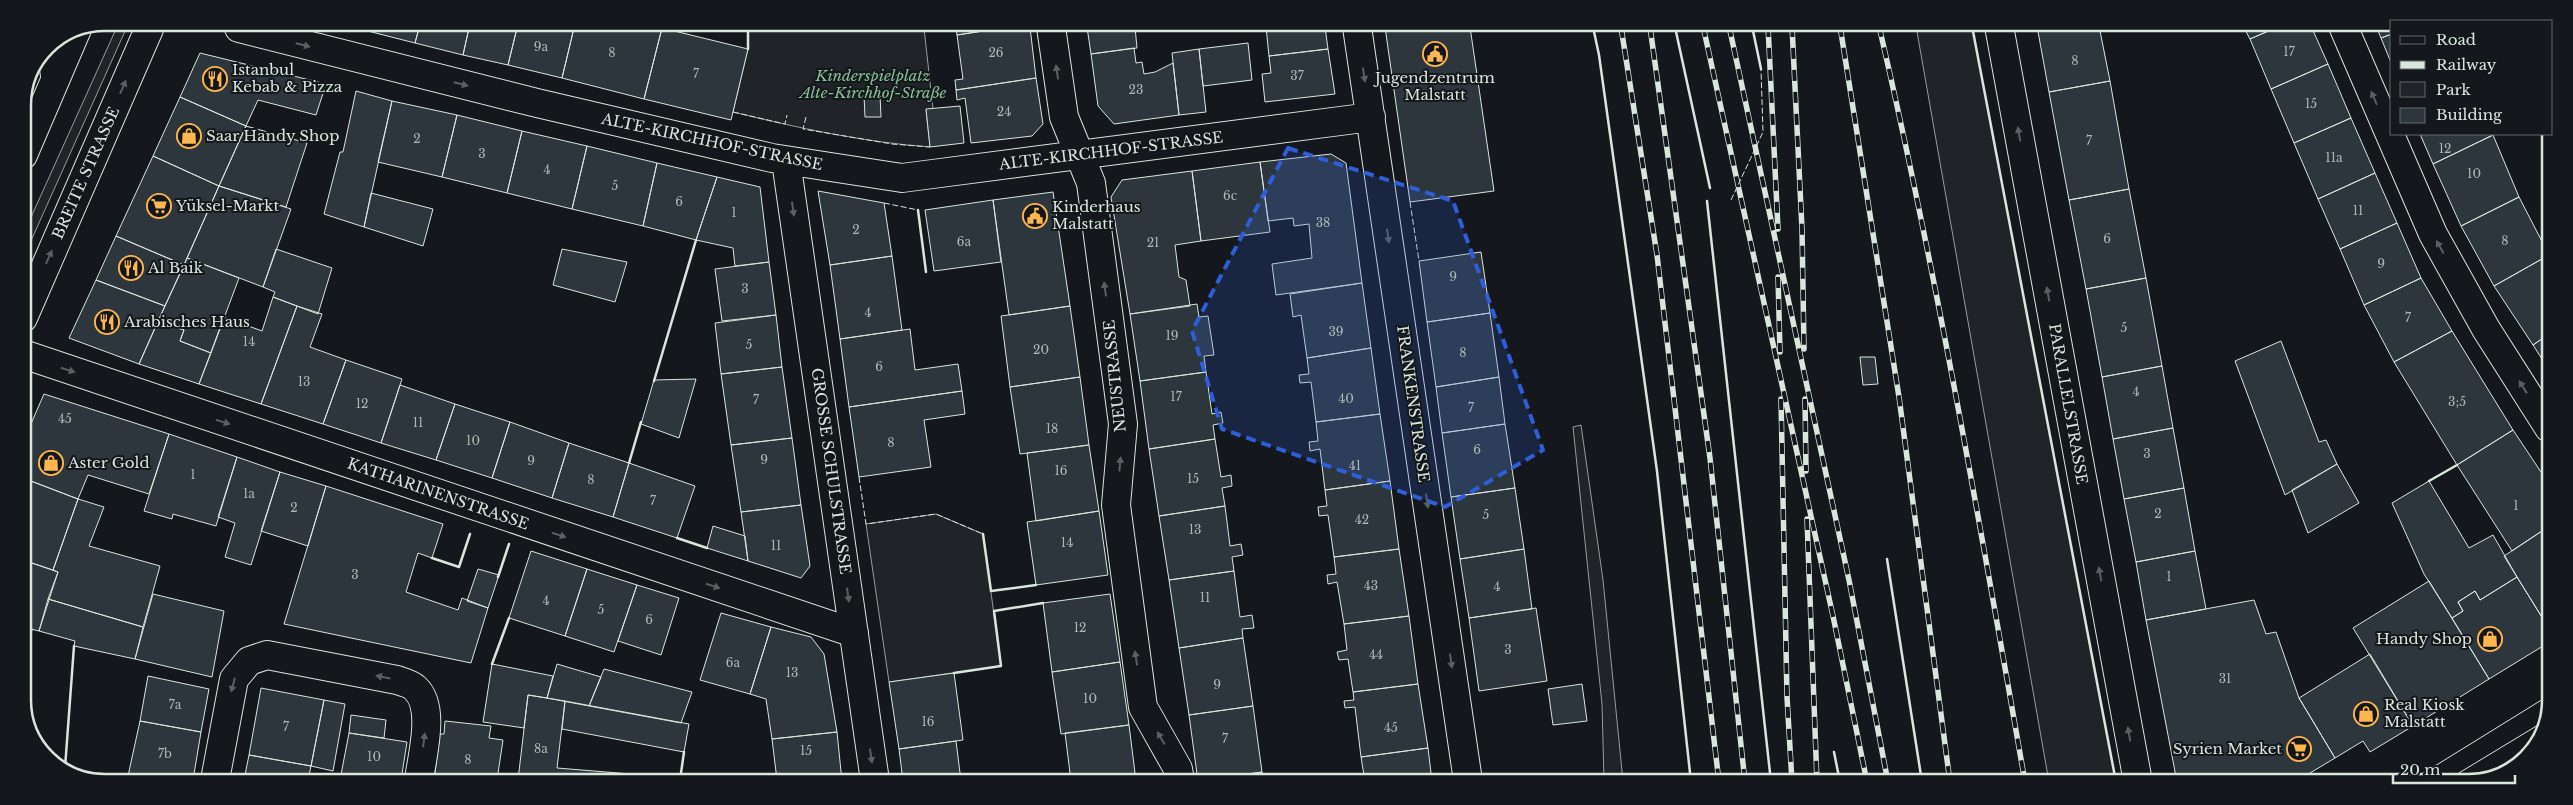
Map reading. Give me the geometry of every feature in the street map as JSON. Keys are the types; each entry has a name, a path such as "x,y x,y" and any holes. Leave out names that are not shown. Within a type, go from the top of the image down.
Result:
{"street":[{"name":"BREITE STRASSE","path":"31,300 147,31"},
{"name":"ALTE-KIRCHHOF-STRASSE","path":"251,31 537,103 786,161 902,178 1371,117"},
{"name":"NEUSTRASSE","path":"1052,31 1064,117 1091,183 1123,424 1116,505 1143,707 1178,769 1179,774"},
{"name":"FRANKENSTRASSE","path":"1358,31 1467,774"},
{"name":"PARALLELSTRASSE","path":"2001,31 2137,774"},
{"path":"2345,31 2390,135"},
{"path":"31,123 47,67 66,43"},
{"path":"2390,135 2433,234 2486,328 2542,417"},
{"name":"GROSSE SCHULSTRASSE","path":"786,161 874,774"},
{"name":"KATHARINENSTRASSE","path":"31,357 854,633"},
{"path":"216,774 234,679 249,661 268,655 397,680 414,687 424,700 427,717 420,774"}],"highlighted area":[{"path":"1288,148 1453,201 1543,450 1445,507 1222,429 1192,331"}],"green space":[{"path":"115,31 125,31 31,241 31,217"},
{"name":"Kinderspielplatz Alte-Kirchhof-Straße","path":"748,31 924,31 933,109 926,110 930,147 880,142 831,134 733,112 748,49"},
{"path":"1917,31 1973,31 2114,774 2048,774"},
{"path":"1581,425 1603,580 1622,774 1604,774 1602,704 1573,427"},
{"path":"936,514 983,534 1001,666 889,682 866,524"}],"building":[{"path":"368,31 418,31 415,43"},
{"path":"418,31 468,31 463,55 415,43"},
{"path":"468,31 516,31 508,65 463,55"},
{"path":"516,31 573,31 562,78 508,65"},
{"path":"573,31 661,31 644,99 562,78"},
{"path":"661,31 674,31 748,49 731,120 644,99"},
{"path":"956,31 983,31 957,35"},
{"path":"983,31 1030,31 1036,78 956,90 955,80 963,79 957,35"},
{"path":"1088,31 1135,31 1137,48 1091,54"},
{"path":"1266,31 1326,31 1328,49 1269,56"},
{"path":"1386,31 1471,31 1494,191 1410,202"},
{"path":"2038,31 2100,31 2110,81 2049,92"},
{"path":"2246,31 2268,31 2250,39"},
{"path":"2268,31 2313,31 2328,64 2271,89 2250,39"},
{"path":"2378,31 2390,31 2390,35 2381,38"},
{"path":"2390,35 2390,60 2381,38"},
{"path":"1248,43 1252,80 1203,86 1199,49"},
{"path":"1134,48 1136,63 1142,62 1144,74 1155,72 1173,63 1179,115 1114,124 1098,106 1091,54"},
{"path":"1199,49 1206,112 1179,115 1172,53"},
{"path":"1328,49 1335,94 1265,102 1262,74 1271,73 1269,56"},
{"path":"200,53 326,84 316,115 258,100 246,126 180,97"},
{"path":"2328,64 2351,118 2294,143 2271,89"},
{"path":"1036,78 1043,124 1032,136 971,143 965,98 957,100 956,90"},
{"path":"2110,81 2129,189 2069,200 2049,92"},
{"path":"356,91 392,101 364,227 324,214 340,152 343,152"},
{"path":"864,95 880,95 881,117 865,117"},
{"path":"180,97 246,126 219,186 153,156"},
{"path":"392,101 457,115 442,177 378,162"},
{"path":"960,106 964,143 930,147 926,109"},
{"path":"457,115 522,131 507,193 442,177"},
{"path":"2351,118 2375,173 2318,199 2294,143"},
{"path":"246,126 307,143 286,207 219,186"},
{"path":"522,131 587,146 572,209 507,193"},
{"path":"2420,135 2493,135 2433,164"},
{"path":"2493,135 2519,197 2461,226 2433,164"},
{"path":"587,146 657,163 643,226 572,209"},
{"path":"1331,154 1346,163 1362,283 1276,295 1272,264 1312,258 1309,224 1294,226 1293,218 1268,221 1260,162"},
{"path":"153,156 219,186 184,265 116,236"},
{"path":"1260,162 1270,232 1201,241 1192,171"},
{"path":"657,163 717,177 696,240 643,226"},
{"path":"1192,171 1201,241 1175,245 1179,277 1186,280 1190,306 1130,314 1111,197 1122,180"},
{"path":"2375,173 2397,223 2340,249 2318,199"},
{"path":"717,177 760,187 769,262 735,266 733,248 696,240"},
{"path":"219,186 291,209 263,287 187,258"},
{"path":"2129,189 2146,278 2086,289 2069,200"},
{"path":"818,191 884,203 892,256 830,265"},
{"path":"1053,192 1070,306 1009,315 993,200"},
{"path":"371,193 433,209 423,246 364,227"},
{"path":"2519,197 2542,241 2542,259 2494,286 2461,226"},
{"path":"993,200 1001,262 934,271 925,210"},
{"path":"2397,223 2421,278 2364,305 2340,249"},
{"path":"116,236 184,265 165,306 96,280"},
{"path":"276,249 332,268 318,314 273,297 275,292 263,287"},
{"path":"562,249 627,262 615,302 553,285"},
{"path":"1481,252 1490,313 1427,322 1419,261"},
{"path":"892,256 902,330 840,339 830,265"},
{"path":"187,258 239,278 211,353 180,341 184,330 158,321"},
{"path":"2542,259 2542,339 2533,345 2494,286"},
{"path":"769,262 776,315 722,321 715,269"},
{"path":"2146,278 2162,366 2102,377 2086,289"},
{"path":"2421,278 2452,331 2394,362 2364,305"},
{"path":"96,280 165,306 139,364 69,338"},
{"path":"1362,283 1371,348 1307,358 1301,315 1293,317 1290,294"},
{"path":"273,297 297,306 261,404 199,384 224,317 262,331"},
{"path":"1197,304 1199,317 1208,316 1214,355 1204,356 1206,372 1140,381 1130,314"},
{"path":"297,306 322,314 310,347 346,360 323,424 261,404"},
{"path":"1070,306 1080,377 1010,387 1001,316"},
{"path":"1490,313 1499,377 1436,387 1427,322"},
{"path":"776,315 782,367 721,374 715,323"},
{"path":"158,321 184,330 180,341 211,353 199,384 139,364"},
{"path":"910,329 915,370 958,364 962,391 849,407 840,339"},
{"path":"2452,331 2513,430 2457,465 2394,362"},
{"path":"2542,339 2542,359 2533,345"},
{"path":"2281,341 2319,442 2326,440 2337,464 2285,495 2235,361"},
{"path":"1371,348 1380,414 1316,422 1311,382 1300,383 1299,375 1309,374 1307,358"},
{"path":"1860,357 1875,357 1878,384 1863,385"},
{"path":"346,360 402,379 381,443 323,424"},
{"path":"2162,366 2173,428 2113,439 2102,377"},
{"path":"782,367 792,438 731,445 721,374"},
{"path":"1206,372 1212,414 1221,412 1223,423 1213,425 1215,439 1149,449 1140,381"},
{"path":"1080,377 1089,445 1020,454 1010,387"},
{"path":"1499,377 1505,424 1442,433 1436,387"},
{"path":"696,379 679,438 641,424 654,380"},
{"path":"400,385 455,404 436,460 381,443"},
{"path":"962,391 965,414 924,420 931,467 859,477 849,407"},
{"path":"44,394 169,434 149,494 88,475 78,499 31,481 31,424"},
{"path":"455,404 510,422 492,478 436,460"},
{"path":"1380,414 1390,481 1325,490 1320,449 1310,451 1309,442 1318,441 1316,422"},
{"path":"510,422 569,443 552,498 492,478"},
{"path":"1505,424 1515,488 1451,497 1442,433"},
{"path":"2173,428 2184,488 2124,499 2113,439"},
{"path":"2513,430 2542,474 2542,531 2512,551 2457,465"},
{"path":"169,434 237,457 216,526 173,514 172,519 144,511"},
{"path":"792,438 801,505 741,512 731,445"},
{"path":"1215,439 1221,477 1231,475 1232,486 1222,488 1225,506 1159,516 1149,449"},
{"path":"569,443 629,463 613,517 552,498"},
{"path":"1089,445 1099,511 1036,521 1027,453"},
{"path":"237,457 280,472 251,565 225,557 235,523 218,517"},
{"path":"629,463 695,486 677,538 613,517"},
{"path":"2337,464 2359,503 2308,533 2292,490"},
{"path":"280,472 326,486 308,546 261,531"},
{"path":"31,481 78,499 53,570 31,563"},
{"path":"1390,481 1399,549 1334,557 1328,515 1319,516 1318,507 1327,506 1325,490"},
{"path":"2429,481 2469,548 2493,535 2517,577 2480,600 2475,591 2458,602 2463,611 2452,618 2424,574 2392,503"},
{"path":"326,486 443,524 432,558 418,553 406,592 458,610 462,598 488,608 471,663 284,624"},
{"path":"1515,488 1524,549 1460,559 1451,497"},
{"path":"2184,488 2195,551 2136,562 2124,499"},
{"path":"78,499 104,507 89,546 160,566 143,627 48,599 58,572 53,570"},
{"path":"801,505 810,566 801,578 748,561 741,512"},
{"path":"1225,506 1230,546 1241,544 1243,555 1232,557 1234,571 1169,580 1159,516"},
{"path":"1099,511 1108,575 1036,585 1027,522"},
{"path":"713,526 745,536 748,561 707,548"},
{"path":"2542,531 2542,617 2504,556"},
{"path":"1399,549 1409,616 1344,624 1337,582 1328,584 1327,575 1336,574 1334,557"},
{"path":"1524,549 1532,609 1469,618 1460,559"},
{"path":"531,551 587,569 565,636 509,618"},
{"path":"2195,551 2206,609 2146,620 2136,562"},
{"path":"31,563 58,572 39,631 31,629"},
{"path":"478,569 499,575 488,608 467,601"},
{"path":"587,569 637,585 614,652 565,636"},
{"path":"1234,571 1240,617 1252,615 1254,628 1242,629 1243,638 1179,648 1169,580"},
{"path":"2517,577 2542,617 2542,647 2489,679 2452,618 2463,611 2458,602 2475,591 2480,600"},
{"path":"2429,581 2489,679 2413,726 2353,628"},
{"path":"637,585 679,598 661,655 618,641"},
{"path":"153,594 224,611 212,677 135,659"},
{"path":"1110,594 1120,662 1052,672 1043,603"},
{"path":"48,599 143,627 135,659 74,646 75,641 39,631"},
{"path":"2254,600 2266,634 2276,632 2299,698 2335,758 2308,774 2175,774 2146,620"},
{"path":"1536,608 1547,681 1479,691 1469,618"},
{"path":"721,613 771,627 750,694 700,680"},
{"path":"1409,616 1418,684 1353,692 1348,659 1339,660 1337,652 1347,650 1344,624"},
{"path":"771,627 811,637 824,654 837,732 772,739 766,699 750,694"},
{"path":"1243,638 1253,706 1189,715 1179,648"},
{"path":"2370,654 2413,726 2370,752 2363,741 2335,758 2299,698"},
{"path":"1120,662 1129,725 1061,734 1052,672"},
{"path":"492,664 553,676 547,698 528,695 524,728 483,722"},
{"path":"557,664 601,677 589,706 547,698"},
{"path":"604,669 692,692 681,723 589,706"},
{"path":"954,673 963,740 899,749 889,682"},
{"path":"148,676 209,689 201,732 140,721"},
{"path":"1418,684 1428,748 1361,757 1355,707 1345,708 1344,701 1354,700 1353,692"},
{"path":"1582,684 1587,721 1553,725 1548,689"},
{"path":"261,688 324,700 311,766 249,755"},
{"path":"528,695 565,701 557,768 631,774 519,774"},
{"path":"324,700 345,704 333,771 311,766"},
{"path":"565,701 689,724 684,752 562,729"},
{"path":"1253,706 1262,772 1248,774 1197,774 1189,715"},
{"path":"351,715 386,720 384,738 349,733"},
{"path":"140,721 201,732 194,774 128,774"},
{"path":"445,721 491,726 489,738 503,740 498,774 435,774 440,734 444,734"},
{"path":"1129,725 1135,774 1070,774 1065,733"},
{"path":"837,732 841,774 776,774 772,739"},
{"path":"349,733 407,742 402,774 341,774"},
{"path":"956,741 960,774 902,774 899,749"},
{"path":"1428,748 1431,774 1364,774 1361,757"},
{"path":"249,755 311,766 309,774 245,774"}],"tram line":[{"path":"2422,774 2542,700"},
{"path":"2457,774 2537,726"}],"railway":[{"path":"1622,31 1657,255 1718,774"},
{"path":"1651,31 1710,458 1744,774"},
{"path":"1704,31 1833,616 1865,774"},
{"path":"1730,31 1849,580 1886,774"},
{"path":"1768,31 1778,229"},
{"path":"1792,31 1802,229 1804,349"},
{"path":"1841,31 1899,397 1949,774"},
{"path":"1880,31 1939,309 1975,498 2024,774"},
{"path":"1778,277 1780,352"},
{"path":"1781,399 1787,697 1792,774"},
{"path":"1805,399 1806,471"},
{"path":"1807,519 1817,774"}],"fence":[{"path":"1731,200 1763,132 1761,69"},
{"path":"733,112 785,124 787,115"},
{"path":"806,117 803,129 892,144 930,147"},
{"path":"1410,202 1419,261"},
{"path":"884,203 918,210"},
{"path":"859,477 866,524 936,514 983,534"}],"wall":[{"path":"748,31 748,49"},
{"path":"1594,31 1599,55 1657,471 1690,774"},
{"path":"1676,31 1710,188"},
{"path":"1753,31 1761,69"},
{"path":"1973,31 2114,774"},
{"path":"1707,201 1770,774"},
{"path":"918,210 926,272"},
{"path":"654,381 696,240"},
{"path":"629,463 641,422"},
{"path":"2429,481 2457,465"},
{"path":"432,558 459,567 470,534"},
{"path":"983,534 991,591 1036,585"},
{"path":"677,538 707,548"},
{"path":"498,577 509,544"},
{"path":"1887,559 1921,774"},
{"path":"954,673 1001,666 994,611 1043,603"},
{"path":"492,664 509,618"},
{"path":"65,762 74,646"},
{"path":"681,774 684,752"},
{"path":"1834,752 1838,774"}],"place":[{"name":"Jugendzentrum Malstatt","path":"1435,54"},
{"name":"Istanbul Kebab & Pizza","path":"215,79"},
{"name":"Saar Handy Shop","path":"189,136"},
{"name":"Yüksel-Markt","path":"159,206"},
{"name":"Kinderhaus Malstatt","path":"1035,216"},
{"name":"Al Baik","path":"131,268"},
{"name":"Arabisches Haus","path":"107,322"},
{"name":"Aster Gold","path":"51,463"},
{"name":"Handy Shop","path":"2490,639"},
{"name":"Real Kiosk Malstatt","path":"2366,714"},
{"name":"Syrien Market","path":"2299,749"}]}
